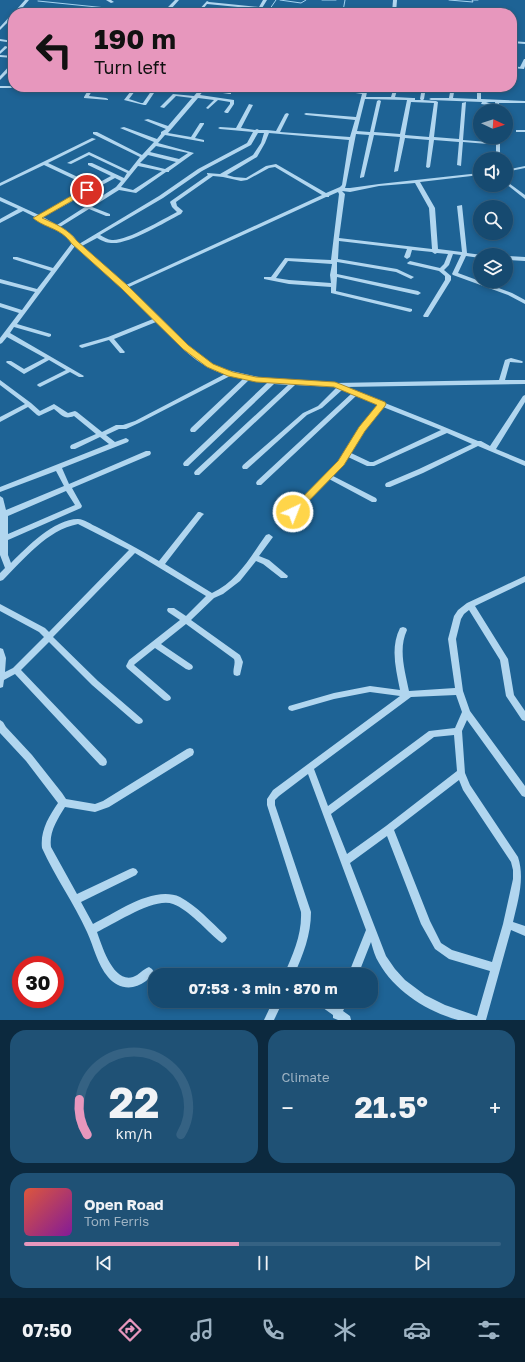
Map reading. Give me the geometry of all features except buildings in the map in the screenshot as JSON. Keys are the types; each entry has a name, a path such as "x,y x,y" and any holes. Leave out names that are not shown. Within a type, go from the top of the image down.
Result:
{"street":[{"path":"168,8 177,0"},
{"path":"210,2 260,8 264,0"},
{"path":"20,8 27,1"},
{"path":"0,19 8,21"},
{"path":"0,29 8,21"},
{"path":"0,54 6,47"},
{"path":"517,68 522,68 525,60"},
{"path":"0,79 8,70"},
{"path":"89,92 86,97 106,99"},
{"path":"132,92 126,100 144,104 152,92"},
{"path":"57,227 118,188 155,142 180,116 200,92"},
{"path":"224,92 229,93"},
{"path":"125,287 340,189 344,185 352,139 365,92 393,98 525,102"},
{"path":"393,98 395,92"},
{"path":"422,99 423,92"},
{"path":"451,100 452,92"},
{"path":"479,92 479,100"},
{"path":"162,107 175,95 233,102 226,112"},
{"path":"208,108 217,99"},
{"path":"362,177 379,101"},
{"path":"396,171 409,101 490,104"},
{"path":"428,167 433,139 436,102"},
{"path":"459,165 464,103"},
{"path":"238,129 251,105"},
{"path":"278,132 287,114"},
{"path":"306,114 358,119"},
{"path":"146,120 168,128"},
{"path":"192,139 202,124"},
{"path":"118,188 133,192 166,171 191,152 155,142 122,128"},
{"path":"220,128 352,139"},
{"path":"0,342 38,291 77,245 161,197 200,170 249,144 257,130"},
{"path":"200,170 218,177 223,175 256,154 268,131"},
{"path":"518,131 525,131"},
{"path":"354,132 473,142"},
{"path":"95,133 144,155 180,161"},
{"path":"164,133 202,141"},
{"path":"0,186 94,139"},
{"path":"69,163 89,153 130,173"},
{"path":"45,164 80,180"},
{"path":"90,164 124,180"},
{"path":"137,164 166,171"},
{"path":"223,175 235,180 244,180 276,165 327,196"},
{"path":"513,170 525,167"},
{"path":"173,202 212,175"},
{"path":"340,189 350,190 473,175"},
{"path":"37,218 114,176"},
{"path":"417,181 432,208 435,252"},
{"path":"513,188 525,197"},
{"path":"340,189 342,194 336,239 332,292 410,310"},
{"path":"96,235 114,242 139,234 180,213 173,202 161,197"},
{"path":"0,199 57,227 73,238 77,245 125,287 185,347 210,366 230,374 272,382 337,386 525,382"},
{"path":"460,206 464,254 455,274 510,294 525,302"},
{"path":"89,207 108,215"},
{"path":"0,221 22,210"},
{"path":"336,239 435,252 473,255"},
{"path":"407,257 410,249"},
{"path":"441,270 446,266 451,253"},
{"path":"15,258 55,270"},
{"path":"513,258 525,259"},
{"path":"333,285 289,282 269,278 287,259 334,261 397,271 412,277"},
{"path":"410,263 441,270 448,276 448,280 426,316"},
{"path":"333,275 418,293"},
{"path":"0,280 38,291"},
{"path":"0,305 23,312"},
{"path":"82,346 110,338 158,319"},
{"path":"13,325 49,335"},
{"path":"4,335 81,376"},
{"path":"110,338 122,352"},
{"path":"9,362 24,372 49,358"},
{"path":"502,382 507,361 510,360 520,362"},
{"path":"40,384 70,370"},
{"path":"73,447 118,427 124,427 137,422 230,374"},
{"path":"193,430 248,378"},
{"path":"0,382 29,404 39,414 54,406 67,416 75,413 114,445"},
{"path":"186,464 272,382"},
{"path":"196,473 293,383"},
{"path":"337,386 479,443 525,464"},
{"path":"245,467 305,414 320,407 337,386"},
{"path":"259,483 354,394"},
{"path":"492,449 522,410 525,397"},
{"path":"0,420 29,404"},
{"path":"293,512 347,454 362,429 382,404"},
{"path":"347,454 369,464 374,464 447,430"},
{"path":"0,490 126,440"},
{"path":"388,485 422,471 479,443"},
{"path":"2,516 148,453"},
{"path":"3,539 79,506 58,468"},
{"path":"328,476 374,500"},
{"path":"0,498 4,555 9,569"},
{"path":"160,565 200,514"},
{"path":"0,578 48,534 76,521 83,522 134,549 171,573 211,596"},
{"path":"167,698 130,666 132,662 186,620 211,596 225,590 249,565 268,537"},
{"path":"0,679 16,670 134,549"},
{"path":"254,557 266,562 284,576"},
{"path":"525,579 470,605 461,612 457,618 452,639 459,691 466,712 525,793"},
{"path":"470,605 504,659 510,696 525,718"},
{"path":"0,607 50,636 95,683 139,721"},
{"path":"171,610 237,657 239,662 237,673"},
{"path":"403,630 398,636 398,644 407,693"},
{"path":"155,644 189,667"},
{"path":"0,651 2,658 0,685"},
{"path":"16,670 103,762"},
{"path":"292,708 334,696 370,689 407,693 459,691"},
{"path":"293,968 306,934 306,912 271,805 272,799 276,793 310,769 407,693"},
{"path":"466,712 458,731 460,773 466,787 515,860 518,870 518,879 508,924 481,1020"},
{"path":"0,724 3,730 29,758 59,796 63,804"},
{"path":"327,812 432,734 458,731"},
{"path":"63,804 95,808 106,804 190,752"},
{"path":"310,769 382,959 393,976 409,991 430,1004 474,1020"},
{"path":"345,861 389,829 460,773"},
{"path":"63,804 53,818 45,842 91,930 108,970 122,983 134,982 148,973"},
{"path":"389,829 426,924 438,946 449,954 495,968"},
{"path":"75,900 133,872"},
{"path":"91,930 151,901 171,899 179,902 203,920 222,938"},
{"path":"508,924 525,931"},
{"path":"356,968 371,930"},
{"path":"269,1020 275,1008"},
{"path":"331,1008 341,1017"}],"waterway":[{"path":"270,8 276,0"},
{"path":"280,0 301,3 306,0"},
{"path":"322,0 336,0"},
{"path":"344,8 345,0"},
{"path":"449,0 473,2 472,0 478,0"},
{"path":"38,1 106,8"},
{"path":"180,8 198,8"}],"route":[{"path":"87,190 37,218 57,227 73,238 75,243 94,258 125,287 185,347 210,366 230,374 256,380 335,385 354,394 382,404 362,429 341,463 293,512"}]}
